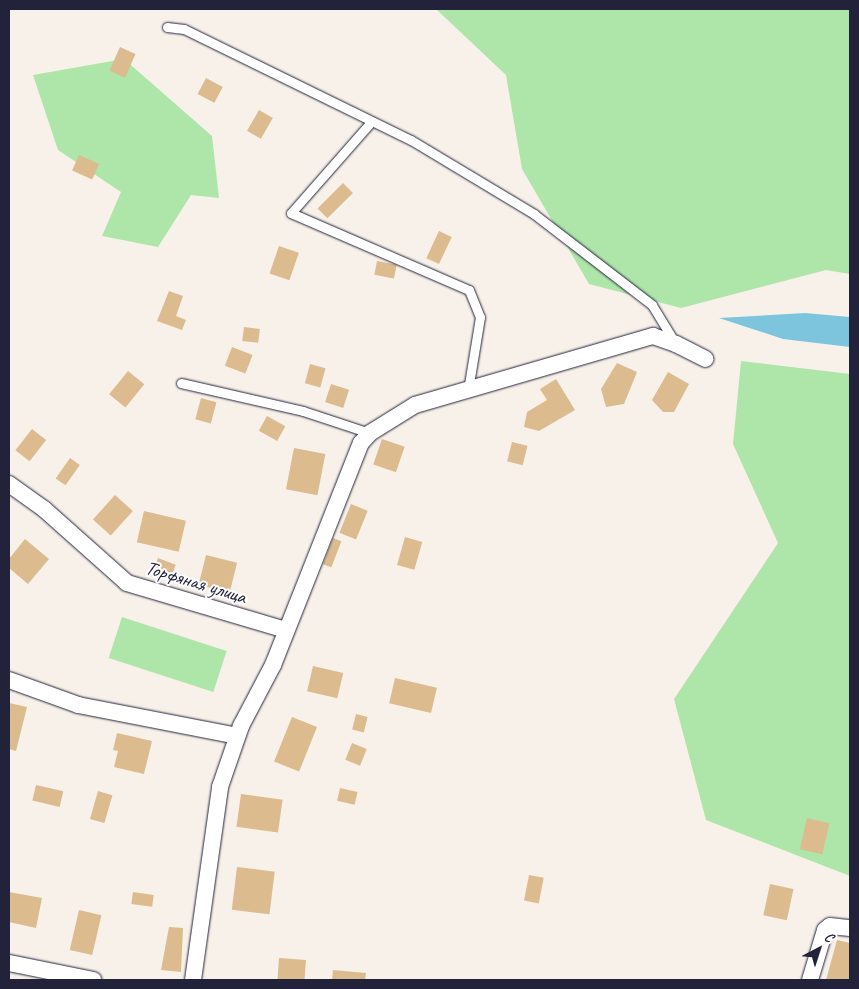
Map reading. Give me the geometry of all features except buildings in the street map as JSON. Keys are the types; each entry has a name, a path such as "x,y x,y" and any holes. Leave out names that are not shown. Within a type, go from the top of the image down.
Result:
{"street":[{"path":"193,980 220,787 237,736 273,665 361,443 370,432 415,405 653,336 676,344 705,360"},
{"name":"Торфяная улица","path":"9,484 44,509 127,583 286,630"},
{"path":"9,680 78,705 237,736"},
{"path":"810,980 824,930 830,926 850,928"},
{"path":"9,963 92,980"}],"lane":[{"path":"167,27 184,29 411,140 534,214 652,305 676,344"},
{"path":"371,122 291,213 469,290 480,317 468,390"},
{"path":"181,384 303,411 370,432"}],"green space":[{"path":"436,9 850,9 850,274 826,270 681,308 589,284 522,169 506,75"},
{"path":"124,59 212,136 219,198 191,195 158,247 102,236 121,192 58,150 33,75"},
{"path":"741,361 850,374 850,876 706,820 674,699 778,543 733,444"},
{"path":"122,617 227,651 213,692 109,658"}],"water":[{"path":"805,313 850,317 850,347 783,339 719,318"}]}
